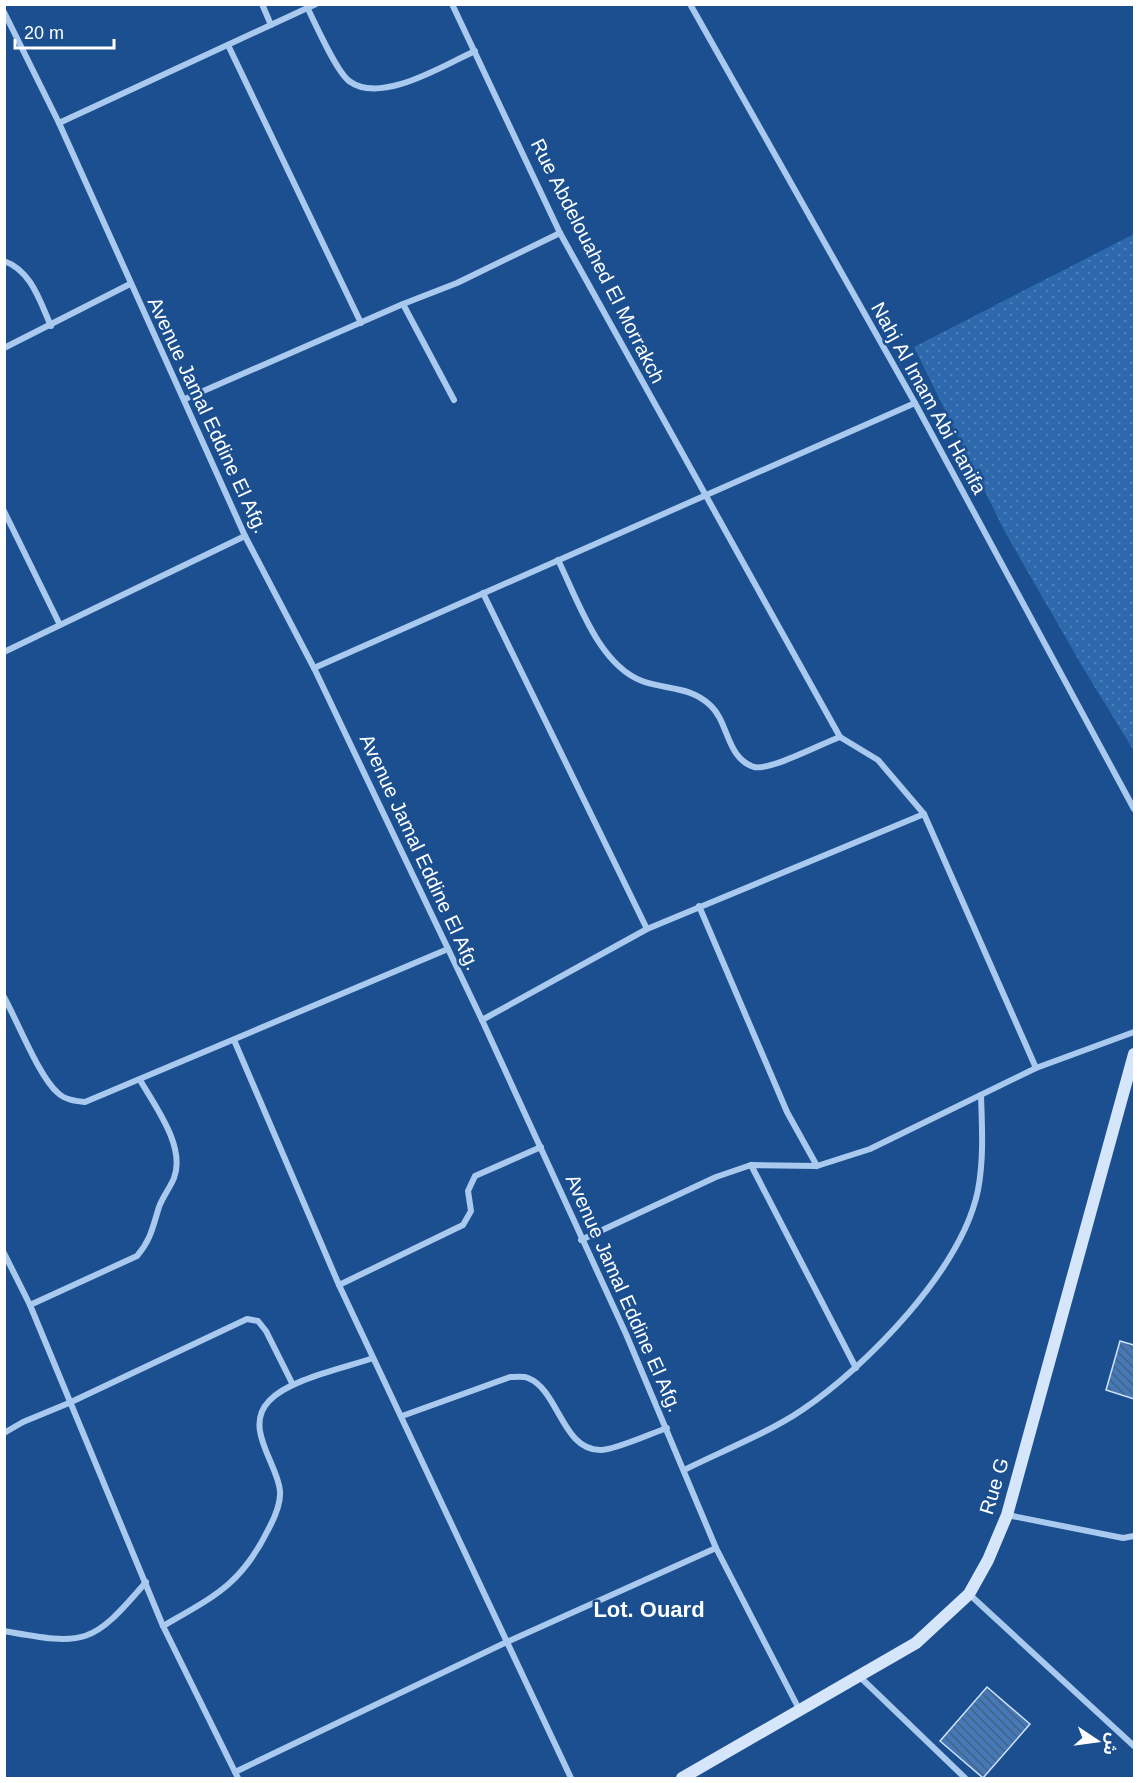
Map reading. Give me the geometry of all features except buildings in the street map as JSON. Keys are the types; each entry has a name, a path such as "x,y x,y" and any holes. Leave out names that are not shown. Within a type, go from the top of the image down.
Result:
{"street":[{"path":"262,4 271,25"},
{"path":"59,123 316,4"},
{"name":"Rue Abdelouahed El Morrakch","path":"452,4 560,233 840,736"},
{"name":"Nahj Al Imam Abi Hanifa","path":"690,4 915,403 1134,809"},
{"path":"308,9 348,80 363,88 385,89 406,83 475,51"},
{"name":"Avenue Jamal Eddine El Afg.","path":"4,12 7,26 59,123 245,536 314,668 541,1147 667,1428 716,1548 799,1709"},
{"path":"228,45 361,323"},
{"path":"185,399 403,304 457,283 560,233"},
{"path":"4,261 13,264 28,277 51,326"},
{"path":"4,348 130,284"},
{"path":"403,304 454,400"},
{"path":"314,668 915,403"},
{"path":"4,512 60,625"},
{"path":"4,652 245,536"},
{"path":"558,560 603,649 622,671 644,682 696,694 712,707 726,730 735,754 754,767 770,766 840,736 878,760 924,814 1036,1068"},
{"path":"483,593 647,929"},
{"path":"482,1020 647,929 924,814"},
{"path":"699,906 787,1112 817,1166"},
{"path":"4,997 44,1074 58,1093 72,1101 85,1102 448,949"},
{"path":"581,1240 716,1177 751,1165 817,1166 870,1149 1036,1068 1134,1032"},
{"path":"234,1040 339,1285 509,1641 571,1779"},
{"name":"Rue G","path":"682,1779 916,1643 969,1594 1007,1515 1134,1054"},
{"path":"30,1305 137,1256 148,1243 160,1203 174,1177 177,1160 164,1124 140,1080"},
{"path":"684,1470 801,1411 856,1368 914,1306 952,1255 977,1192 983,1151 981,1095"},
{"path":"339,1285 463,1225 471,1211 468,1191 475,1176 541,1147"},
{"path":"751,1165 856,1368"},
{"path":"4,1253 30,1305 163,1626 237,1775 509,1641 716,1548"},
{"path":"4,1433 23,1422 69,1403 247,1319 258,1321 266,1331 293,1385"},
{"path":"163,1626 224,1591 257,1552 275,1516 280,1491 264,1448 259,1423 268,1402 293,1385 373,1358"},
{"path":"402,1416 510,1377 527,1378 542,1388 571,1433 586,1446 602,1450 667,1428"},
{"path":"1007,1515 1123,1538 1134,1536"},
{"path":"4,1631 73,1641 96,1632 119,1613 146,1582"},
{"path":"969,1594 1134,1746"},
{"path":"860,1677 965,1779"}],"shaded area":[{"path":"1134,234 1134,751 1005,532 914,347"}],"district":[{"name":"Lot. Ouard","path":"649,1609"}]}
